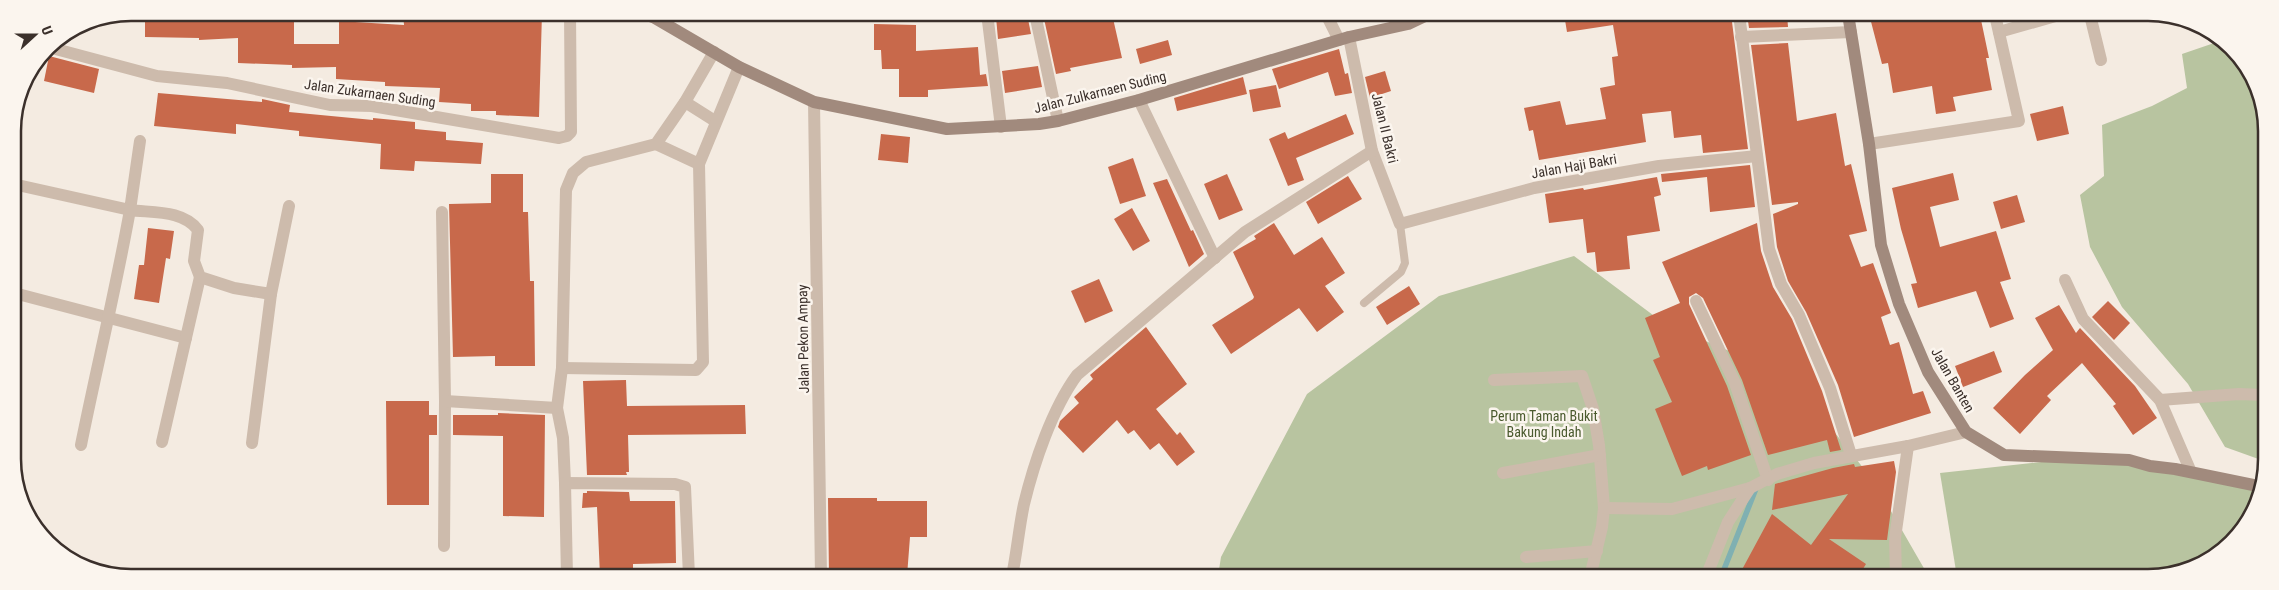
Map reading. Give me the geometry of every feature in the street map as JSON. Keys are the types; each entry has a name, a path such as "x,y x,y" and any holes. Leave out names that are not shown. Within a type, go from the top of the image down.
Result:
{"street":[{"name":"Jalan Zukarnaen Suding","path":"60,50 157,76 227,83 330,105 372,106 559,138 567,136 571,132 570,21"},
{"name":"Jalan Zulkarnaen Suding","path":"660,21 739,67 814,102 947,130 1058,121 1139,100 1344,39 1414,21"},
{"path":"988,21 1001,126"},
{"path":"1037,21 1058,121"},
{"name":"Jalan II Bakri","path":"1331,21 1344,39 1372,151 1400,224"},
{"path":"1740,21 1769,249 1781,284 1799,315 1830,388 1851,455"},
{"name":"Jalan Banten","path":"1849,21 1869,144 1880,245 1898,304 1928,372 1966,432 2004,455 2129,460 2150,466 2255,485"},
{"path":"1869,144 2019,121 1996,21"},
{"path":"1999,32 2038,21"},
{"path":"2091,21 2101,60"},
{"path":"1741,37 1851,32"},
{"path":"656,144 685,102 714,52"},
{"path":"562,368 696,370 703,362 699,164 739,67"},
{"path":"1139,100 1214,258"},
{"path":"685,102 716,121"},
{"name":"Jalan Pekon Ampay","path":"814,102 821,569"},
{"path":"81,445 107,317 119,271 140,140"},
{"path":"567,569 563,438 556,408 562,368 566,190 573,173 586,162 656,144 699,164"},
{"path":"1013,569 1024,504 1041,450 1065,393 1084,370 1245,232 1372,151"},
{"name":"Jalan Haji Bakri","path":"1400,224 1534,188 1659,166 1757,156"},
{"path":"21,186 130,210 176,215 192,221 198,230 194,261 200,277 162,442"},
{"path":"252,443 271,294 289,206"},
{"path":"442,212 445,401 444,546"},
{"path":"200,277 234,288 271,294"},
{"path":"2065,280 2083,319 2160,400 2190,472"},
{"path":"21,295 186,338"},
{"path":"1696,301 1735,383 1768,480"},
{"path":"1494,380 1582,376 1593,409 1600,455 1604,508 1602,527 1592,569"},
{"path":"2160,400 2239,394 2258,395"},
{"path":"445,401 556,408"},
{"path":"1604,508 1672,509 1750,488 1777,474 1851,455 1908,446 1966,432"},
{"path":"1896,569 1895,538 1908,446"},
{"path":"1503,473 1600,455"},
{"path":"565,483 675,484 685,487 690,569"},
{"path":"1709,569 1728,522 1750,488"},
{"path":"1526,558 1596,551"}],"lane":[{"path":"1364,303 1401,272 1405,263 1400,224"}],"green space":[{"path":"2213,43 2220,48 2239,70 2246,82 2256,109 2258,124 2258,459 2225,447 2188,384 2122,307 2090,247 2080,195 2104,176 2102,125 2152,106 2187,88 2182,54"},
{"name":"Perum Taman Bukit Bakung Indah","path":"1574,256 1665,324 1789,376 1873,480 1924,569 1219,569 1221,557 1307,394 1439,296"},
{"path":"2079,458 2197,475 2254,489 2243,514 2231,531 2220,542 2197,557 2177,565 2155,569 1956,569 1940,473"}],"building":[{"path":"145,21 294,21 294,44 339,44 339,21 404,25 404,21 542,21 539,117 496,115 496,111 471,111 471,104 439,102 440,88 385,86 385,82 336,79 336,67 292,68 292,65 238,63 238,38 199,40 199,38 145,37"},
{"path":"996,21 1028,21 1031,34 998,39"},
{"path":"1045,21 1114,21 1122,58 1070,68 1071,71 1056,74"},
{"path":"1565,21 1732,21 1748,149 1703,153 1701,135 1674,138 1671,111 1642,114 1646,142 1539,160 1533,130 1529,131 1524,108 1560,101 1566,125 1606,119 1600,88 1615,85 1612,57 1618,56 1613,25 1567,32"},
{"path":"1748,21 1788,21 1788,27 1749,28"},
{"path":"1871,21 1981,21 1989,58 1986,58 1992,90 1953,97 1956,111 1936,114 1932,86 1893,93 1888,63 1882,64"},
{"path":"874,24 916,25 916,51 978,47 980,75 986,74 988,86 928,90 928,97 899,97 899,69 882,69 881,50 874,50"},
{"path":"1168,40 1172,55 1140,64 1136,49"},
{"path":"1788,43 1797,121 1836,113 1845,166 1851,164 1867,231 1849,235 1861,267 1873,263 1891,313 1881,317 1890,345 1899,342 1913,394 1923,391 1931,413 1854,437 1838,385 1806,312 1788,281 1777,247 1773,214 1798,204 1798,202 1772,205 1751,45"},
{"path":"1339,49 1345,74 1348,73 1352,93 1335,96 1328,72 1279,89 1272,69"},
{"path":"60,59 99,69 94,93 44,81 48,60"},
{"path":"1038,66 1042,87 1005,93 1002,71"},
{"path":"1385,71 1391,91 1370,98 1365,77"},
{"path":"1243,77 1247,94 1177,111 1174,98"},
{"path":"1276,85 1281,107 1253,112 1249,90"},
{"path":"158,93 262,102 262,99 290,105 289,112 415,122 415,129 446,132 446,140 483,143 481,164 415,161 414,171 380,169 381,144 299,136 299,131 236,124 236,134 154,126"},
{"path":"2063,106 2069,134 2037,141 2030,114"},
{"path":"1346,114 1354,134 1296,158 1304,180 1288,186 1269,139 1285,132 1288,139"},
{"path":"881,134 910,137 908,163 878,160"},
{"path":"1133,158 1146,196 1120,204 1108,167"},
{"path":"1750,165 1755,207 1710,212 1707,177 1662,182 1661,174"},
{"path":"1953,173 1959,200 1930,207 1940,247 1996,231 2011,279 2000,282 2014,319 1990,328 1976,291 1918,308 1911,284 1917,283 1901,229 1892,188"},
{"path":"491,174 523,174 523,212 528,212 530,281 534,281 535,366 495,366 495,356 453,357 449,204 491,203"},
{"path":"1227,174 1243,210 1219,220 1204,184"},
{"path":"1348,176 1362,199 1318,224 1306,202"},
{"path":"1657,177 1661,195 1654,197 1660,231 1627,236 1630,269 1597,272 1595,252 1587,253 1583,219 1549,223 1545,194 1583,188 1584,190"},
{"path":"1167,179 1204,254 1189,267 1153,183"},
{"path":"2017,195 2025,222 2001,229 1993,202"},
{"path":"1132,208 1150,241 1133,251 1114,219"},
{"path":"1274,223 1294,255 1322,237 1345,273 1325,286 1344,312 1317,332 1299,308 1231,354 1212,325 1254,297 1233,252 1256,239 1254,236"},
{"path":"1757,223 1761,251 1773,287 1792,319 1822,391 1841,450 1830,452 1827,440 1768,455 1742,380 1703,298 1696,293 1689,297 1689,304 1727,386 1751,455 1708,470 1707,466 1682,476 1655,409 1672,402 1653,360 1660,357 1645,318 1680,303 1662,262"},
{"path":"148,228 174,231 170,259 166,258 159,303 134,299 139,265 144,265"},
{"path":"1099,279 1113,311 1085,323 1071,291"},
{"path":"1409,286 1420,304 1387,325 1376,307"},
{"path":"2108,301 2130,323 2114,340 2092,317"},
{"path":"2059,305 2076,333 2080,328 2135,386 2157,418 2133,435 2113,406 2116,404 2082,363 2047,396 2051,400 2020,434 1993,408 2053,350 2035,318"},
{"path":"1146,327 1187,384 1156,409 1177,435 1180,432 1195,452 1177,466 1159,443 1150,450 1134,430 1128,434 1117,420 1083,453 1058,427 1060,421 1079,403 1074,397 1093,379 1090,375"},
{"path":"1994,351 2002,372 1963,387 1955,366"},
{"path":"626,380 627,406 745,405 746,434 628,435 629,472 626,472 627,475 587,475 583,381"},
{"path":"386,401 429,401 429,415 437,415 437,435 429,435 429,505 387,505"},
{"path":"498,413 545,415 544,517 503,516 503,436 453,435 453,415 498,415"},
{"path":"1894,461 1896,472 1887,540 1829,539 1866,564 1863,569 1742,569 1772,514 1811,545 1848,494 1772,510 1775,484 1833,468 1854,464 1855,467"},
{"path":"587,491 629,492 630,501 675,501 676,563 633,564 633,569 600,569 597,507 582,508 583,493 587,493"},
{"path":"828,498 877,498 877,501 927,501 927,537 910,537 908,569 829,569"}],"waterway":[{"path":"1724,569 1757,486"}]}
